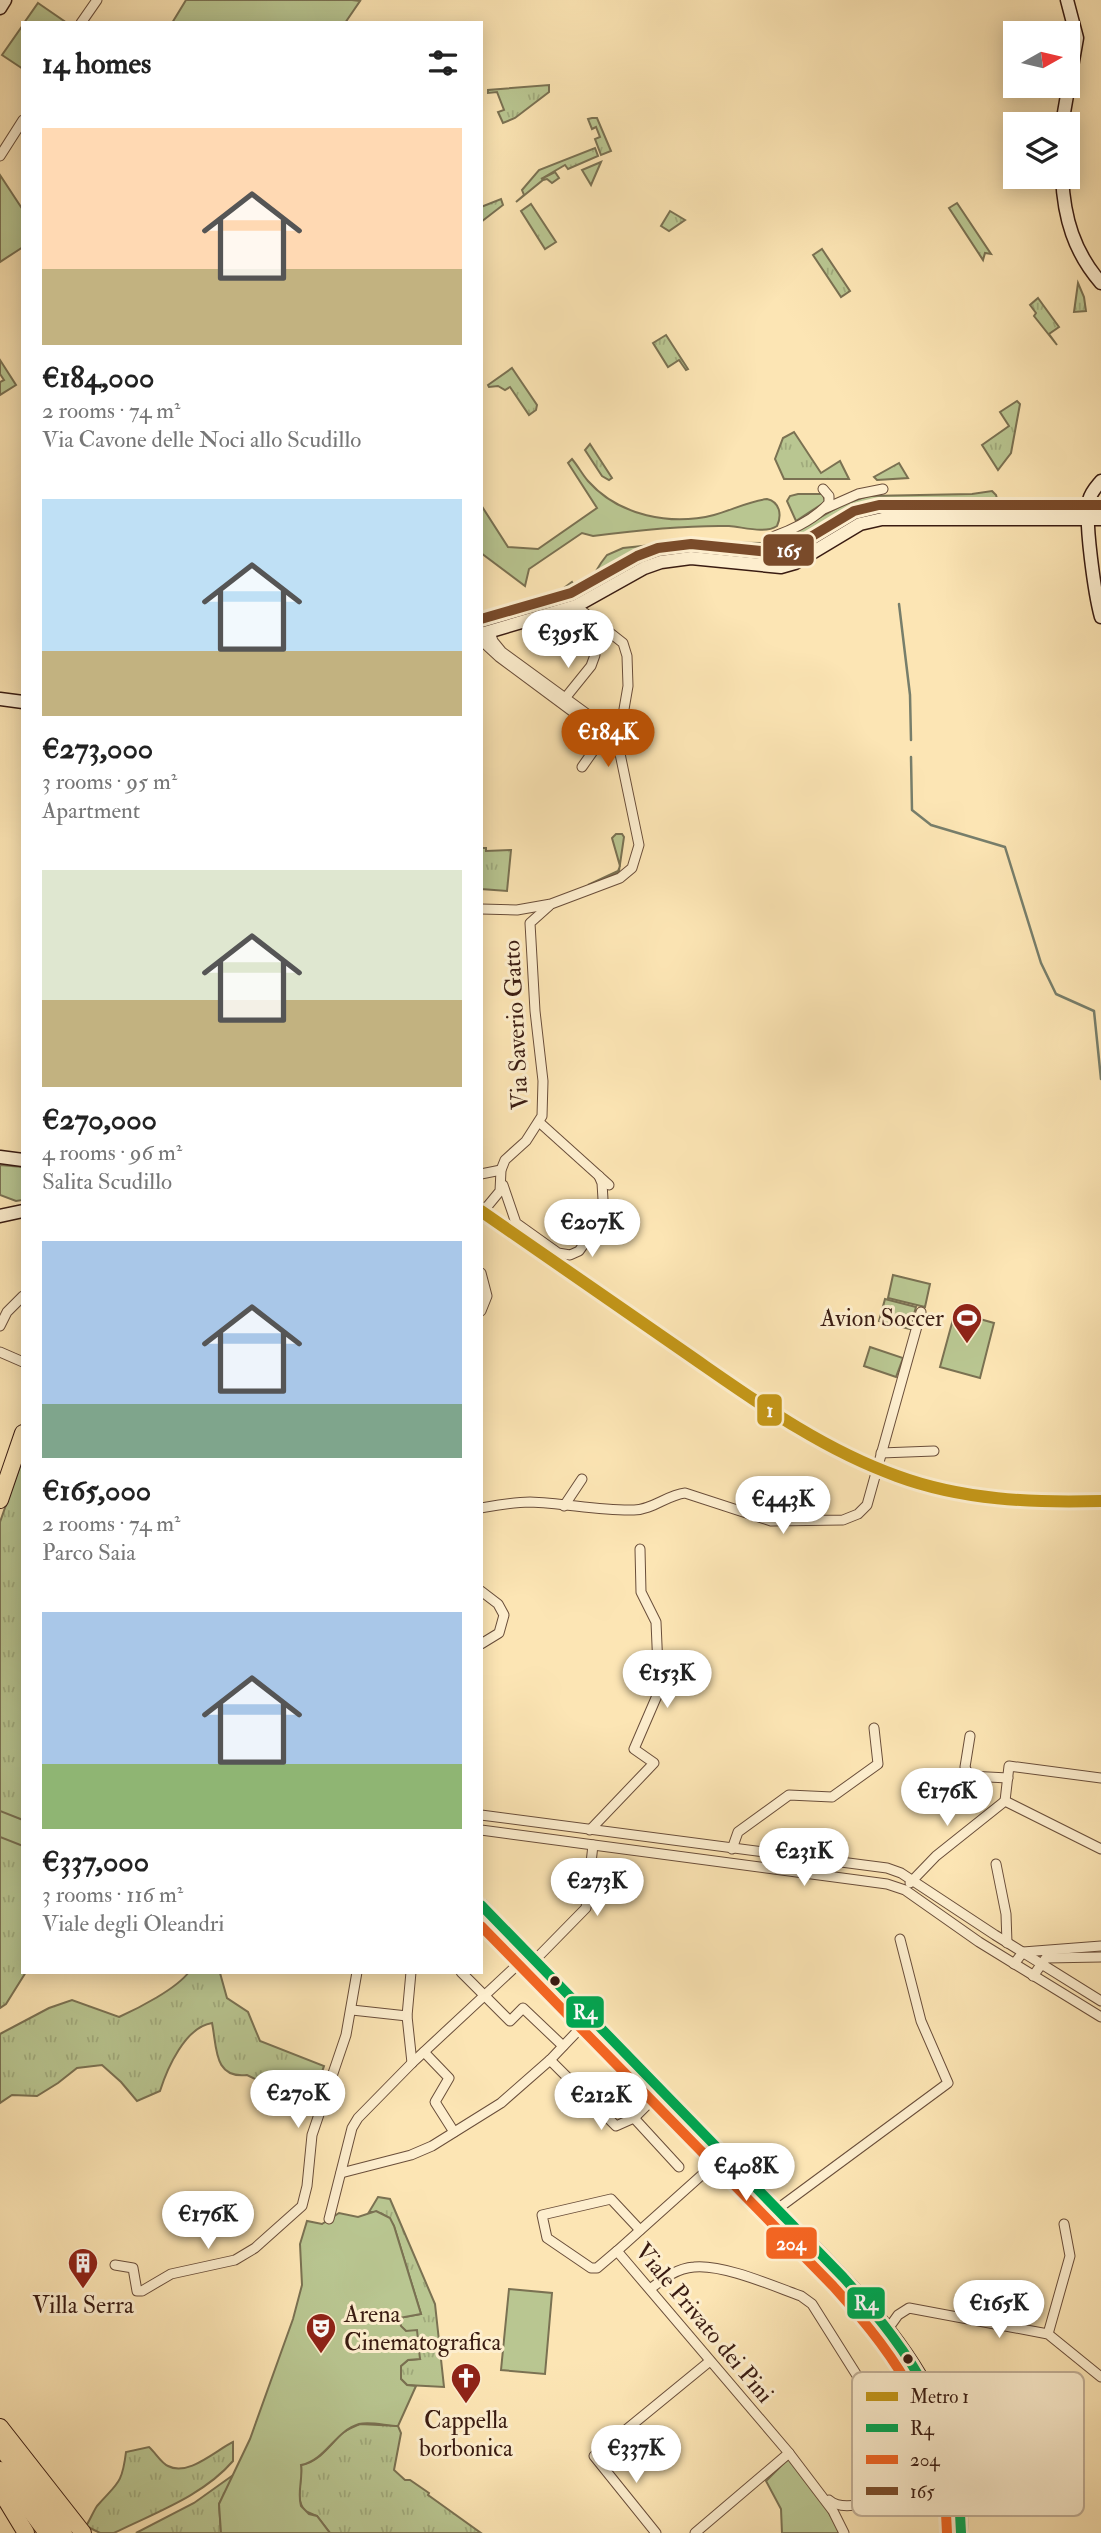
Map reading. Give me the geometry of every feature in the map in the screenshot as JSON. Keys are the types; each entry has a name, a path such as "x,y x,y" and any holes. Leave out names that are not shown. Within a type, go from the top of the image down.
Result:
{"highway":[{"path":"0,1500 21,1439"},
{"path":"0,2427 83,2533"},
{"path":"0,2446 64,2533"},
{"path":"0,2470 47,2533"},
{"path":"0,2490 26,2533"}],"main road":[{"path":"0,8 5,0"},
{"path":"1064,112 1077,38 1067,0"},
{"path":"1063,189 1072,240 1101,283"},
{"path":"1101,481 1091,493 1088,503 1094,519 1097,602 1101,617"},
{"path":"484,634 576,606 644,568 661,562 691,558 781,568 795,563 860,524 882,519 1094,519"},
{"path":"0,699 21,702"},
{"path":"0,1157 21,1160"},
{"path":"0,1216 21,1212"},
{"path":"483,1907 888,2329 916,2372"}],"street":[{"path":"82,21 97,0"},
{"path":"0,156 21,123"},
{"path":"823,489 829,496 829,503 823,510"},
{"path":"775,536 859,494 883,489"},
{"path":"483,909 517,910 551,904 620,878 632,868 639,845 618,744 628,686 627,656 622,643 576,606"},
{"path":"484,634 502,652 602,725 600,740 582,767"},
{"path":"484,634 486,645 499,657 600,732"},
{"path":"566,697 590,666 595,655"},
{"name":"Via Saverio Gatto","path":"501,1170 505,1160 526,1141 542,1116 542,1081 530,923 551,904"},
{"path":"539,1122 609,1185"},
{"path":"483,1174 501,1170 502,1183 516,1223 558,1253 570,1255 579,1251 604,1216 599,1176"},
{"path":"483,1212 500,1191 502,1183"},
{"path":"483,1281 487,1296 483,1306"},
{"path":"0,1326 6,1312 21,1298"},
{"path":"483,1508 533,1502 641,1510 685,1493 771,1521 843,1520 858,1514 867,1505 921,1312"},
{"path":"0,1352 21,1361"},
{"path":"881,1453 934,1451"},
{"path":"564,1506 582,1479"},
{"path":"590,1830 654,1763 634,1749 659,1691 656,1622 641,1592 640,1549"},
{"path":"483,1593 503,1610 504,1621 499,1633 483,1643"},
{"path":"732,1849 738,1832 789,1795 832,1797 878,1764 874,1728"},
{"path":"970,1736 965,1767 969,1776 1008,1778"},
{"path":"905,1890 911,1879 936,1856 1005,1801 1009,1766 1101,1778"},
{"path":"1005,1801 1101,1849"},
{"path":"483,1815 901,1872 1101,2001"},
{"path":"483,1830 887,1884 905,1890 1014,1964 1101,2017"},
{"path":"329,2219 352,2128 358,2118 484,1996 586,1908 593,1845"},
{"path":"996,1864 1006,1914 1007,1942"},
{"path":"776,2210 948,2083 921,2021 900,1939"},
{"path":"1014,1964 1023,1952 1101,1946"},
{"path":"1033,1976 1049,1958 1101,1957"},
{"path":"115,2265 133,2268 137,2291 142,2291 171,2274 235,2260 255,2248 302,2206 307,2186 312,2135 346,2035 357,1974"},
{"path":"411,1974 407,2015 412,2063"},
{"path":"463,1974 510,2021 523,2008 563,2046"},
{"path":"352,2010 407,2015"},
{"path":"341,2173 411,2155 432,2146 501,2103 550,2060 589,2019"},
{"path":"424,2052 449,2078 435,2102 454,2132"},
{"path":"550,2060 615,2126 634,2118 660,2092"},
{"path":"634,2118 679,2167"},
{"name":"Viale Privato dei Pini","path":"723,2156 617,2251 820,2492 845,2533"},
{"path":"344,2160 355,2169"},
{"path":"617,2251 597,2268 591,2268 547,2238 542,2215 611,2199 640,2230"},
{"path":"1048,2334 1070,2256 1064,2224"},
{"path":"650,2289 677,2271 692,2266 708,2267 801,2296 812,2304 855,2372"},
{"path":"888,2329 898,2315 909,2308 1048,2334 1101,2377"},
{"path":"656,2533 594,2456 710,2361"},
{"path":"695,2533 789,2454"},
{"path":"820,2492 835,2505 852,2506"},
{"path":"845,2533 846,2516 852,2509"}],"green space":[{"path":"186,0 360,1 346,21 173,21"},
{"path":"38,3 64,21 25,21"},
{"path":"21,28 21,68 2,55"},
{"path":"549,85 549,92 515,118 503,123 498,112 504,110 497,92 488,93 488,90"},
{"path":"597,118 611,151 601,155 595,139 600,137 596,127 592,129 588,119"},
{"path":"595,148 598,156 568,169 565,165 541,179 555,172 559,178 552,183 547,179 543,180 516,202 524,195 522,190 539,170"},
{"path":"601,162 591,185 582,170"},
{"path":"0,175 21,207 21,248 0,262"},
{"path":"501,199 503,205 483,220 483,206"},
{"path":"957,203 991,254 985,253 983,260 949,208"},
{"path":"531,204 556,242 545,249 521,211"},
{"path":"670,211 685,220 669,231 661,226"},
{"path":"822,249 850,291 841,297 813,255"},
{"path":"1078,283 1086,311 1074,312"},
{"path":"1038,298 1059,327 1049,334 1057,345 1034,316 1036,313 1030,305"},
{"path":"666,335 688,369 686,370 679,360 668,367 653,343"},
{"path":"0,360 16,385 0,395 0,382 4,380 0,374"},
{"path":"512,368 537,405 536,410 529,415 510,387 505,390 488,385"},
{"path":"1017,401 1020,404 1011,453 998,470 982,445 1009,426 1000,412"},
{"path":"794,432 821,473 840,461 849,479 784,479 775,459 783,438"},
{"path":"590,444 612,478 609,480 602,476 585,450"},
{"path":"572,459 588,481 615,503 646,515 698,518 767,499 777,506 779,522 777,526 766,530 712,526 661,528 593,536 582,533 529,569 525,586 483,554 483,508 508,547 538,549 597,508 568,463"},
{"path":"899,463 908,478 877,480 874,477"},
{"path":"992,491 998,502 985,506 870,509 779,558 702,549 653,549 594,587 593,576 601,563 607,555 623,548 680,542 774,543 844,504 868,496 972,494"},
{"path":"823,494 825,502 796,521 787,501 790,496"},
{"path":"572,582 578,595 557,606 548,600"},
{"path":"616,834 622,834 624,837 620,865 612,838"},
{"path":"483,848 486,848 486,851 511,850 507,891 483,889"},
{"path":"620,867 619,871 614,875 588,885 618,871"},
{"path":"0,1165 21,1167 21,1200 0,1195"},
{"path":"893,1275 930,1284 925,1307 888,1298"},
{"path":"885,1299 916,1307 910,1329 879,1321"},
{"name":"Avion Soccer","path":"955,1312 994,1323 980,1378 940,1367"},
{"path":"870,1347 903,1358 896,1377 864,1366"},
{"path":"21,1463 21,1974 25,1974 6,2004 0,2008 0,1522"},
{"path":"0,1811 21,1819 21,1845 0,1837"},
{"path":"187,1974 220,1974 227,1998 248,2012 260,2041 324,2066 310,2106 247,2075 228,2072 222,2066 216,2051 212,2023 193,2032 178,2050 160,2091 137,2101 102,2065 77,2068 37,2096 12,2095 0,2103 0,2034 49,2008 72,2000 119,2017 147,2003"},
{"path":"378,2197 390,2199 435,2304 444,2387 407,2385 401,2379 401,2366 408,2360 420,2359 406,2331 400,2326 399,2318 421,2314 394,2226 384,2215 369,2212"},
{"path":"376,2211 390,2218 394,2226 421,2314 399,2318 406,2331 417,2330 420,2359 408,2360 401,2366 401,2379 407,2385 416,2386 398,2426 359,2424 343,2433 310,2462 301,2465 301,2506 309,2514 317,2516 330,2533 221,2533 219,2504 250,2439 293,2319 302,2285 300,2244 307,2221 322,2224 339,2213 358,2217"},
{"path":"509,2289 552,2293 545,2374 501,2370"},
{"path":"360,2424 398,2426 401,2433 394,2470 481,2533 330,2533 317,2516 305,2511 299,2495 301,2465 318,2457 342,2433"},
{"path":"233,2442 233,2461 193,2494 114,2533 100,2533 86,2526 97,2506 120,2478 126,2452 149,2447 165,2465 184,2468 202,2461"},
{"path":"789,2458 821,2498 840,2533 782,2533 781,2509 766,2481"},
{"path":"236,2473 219,2504 221,2533 136,2533 194,2503"}],"waterway":[{"path":"899,604 910,695 911,740"},
{"path":"911,757 912,810 931,825 1005,847 1041,963 1056,994 1094,1011 1101,1079"}],"metro line":[{"name":"1","path":"483,1212 762,1405 814,1437 868,1465 922,1484 972,1495 1023,1500 1101,1501"}],"transit line":[{"name":"165","path":"483,618 571,593 637,556 658,548 691,544 780,553 854,511 879,505 1101,505"},
{"name":"R4","path":"483,1907 843,2277 892,2335 916,2372"},
{"name":"204","path":"483,1928 833,2286 880,2342 900,2372"},
{"name":"204","path":"946,2516 947,2533"},
{"name":"R4","path":"960,2516 961,2533"}],"place":[{"name":"Avion Soccer","path":"967,1345"},
{"name":"Villa Serra","path":"83,2290"},
{"name":"Arena Cinematografica","path":"321,2355"},
{"name":"Cappella borbonica","path":"466,2405"}]}
